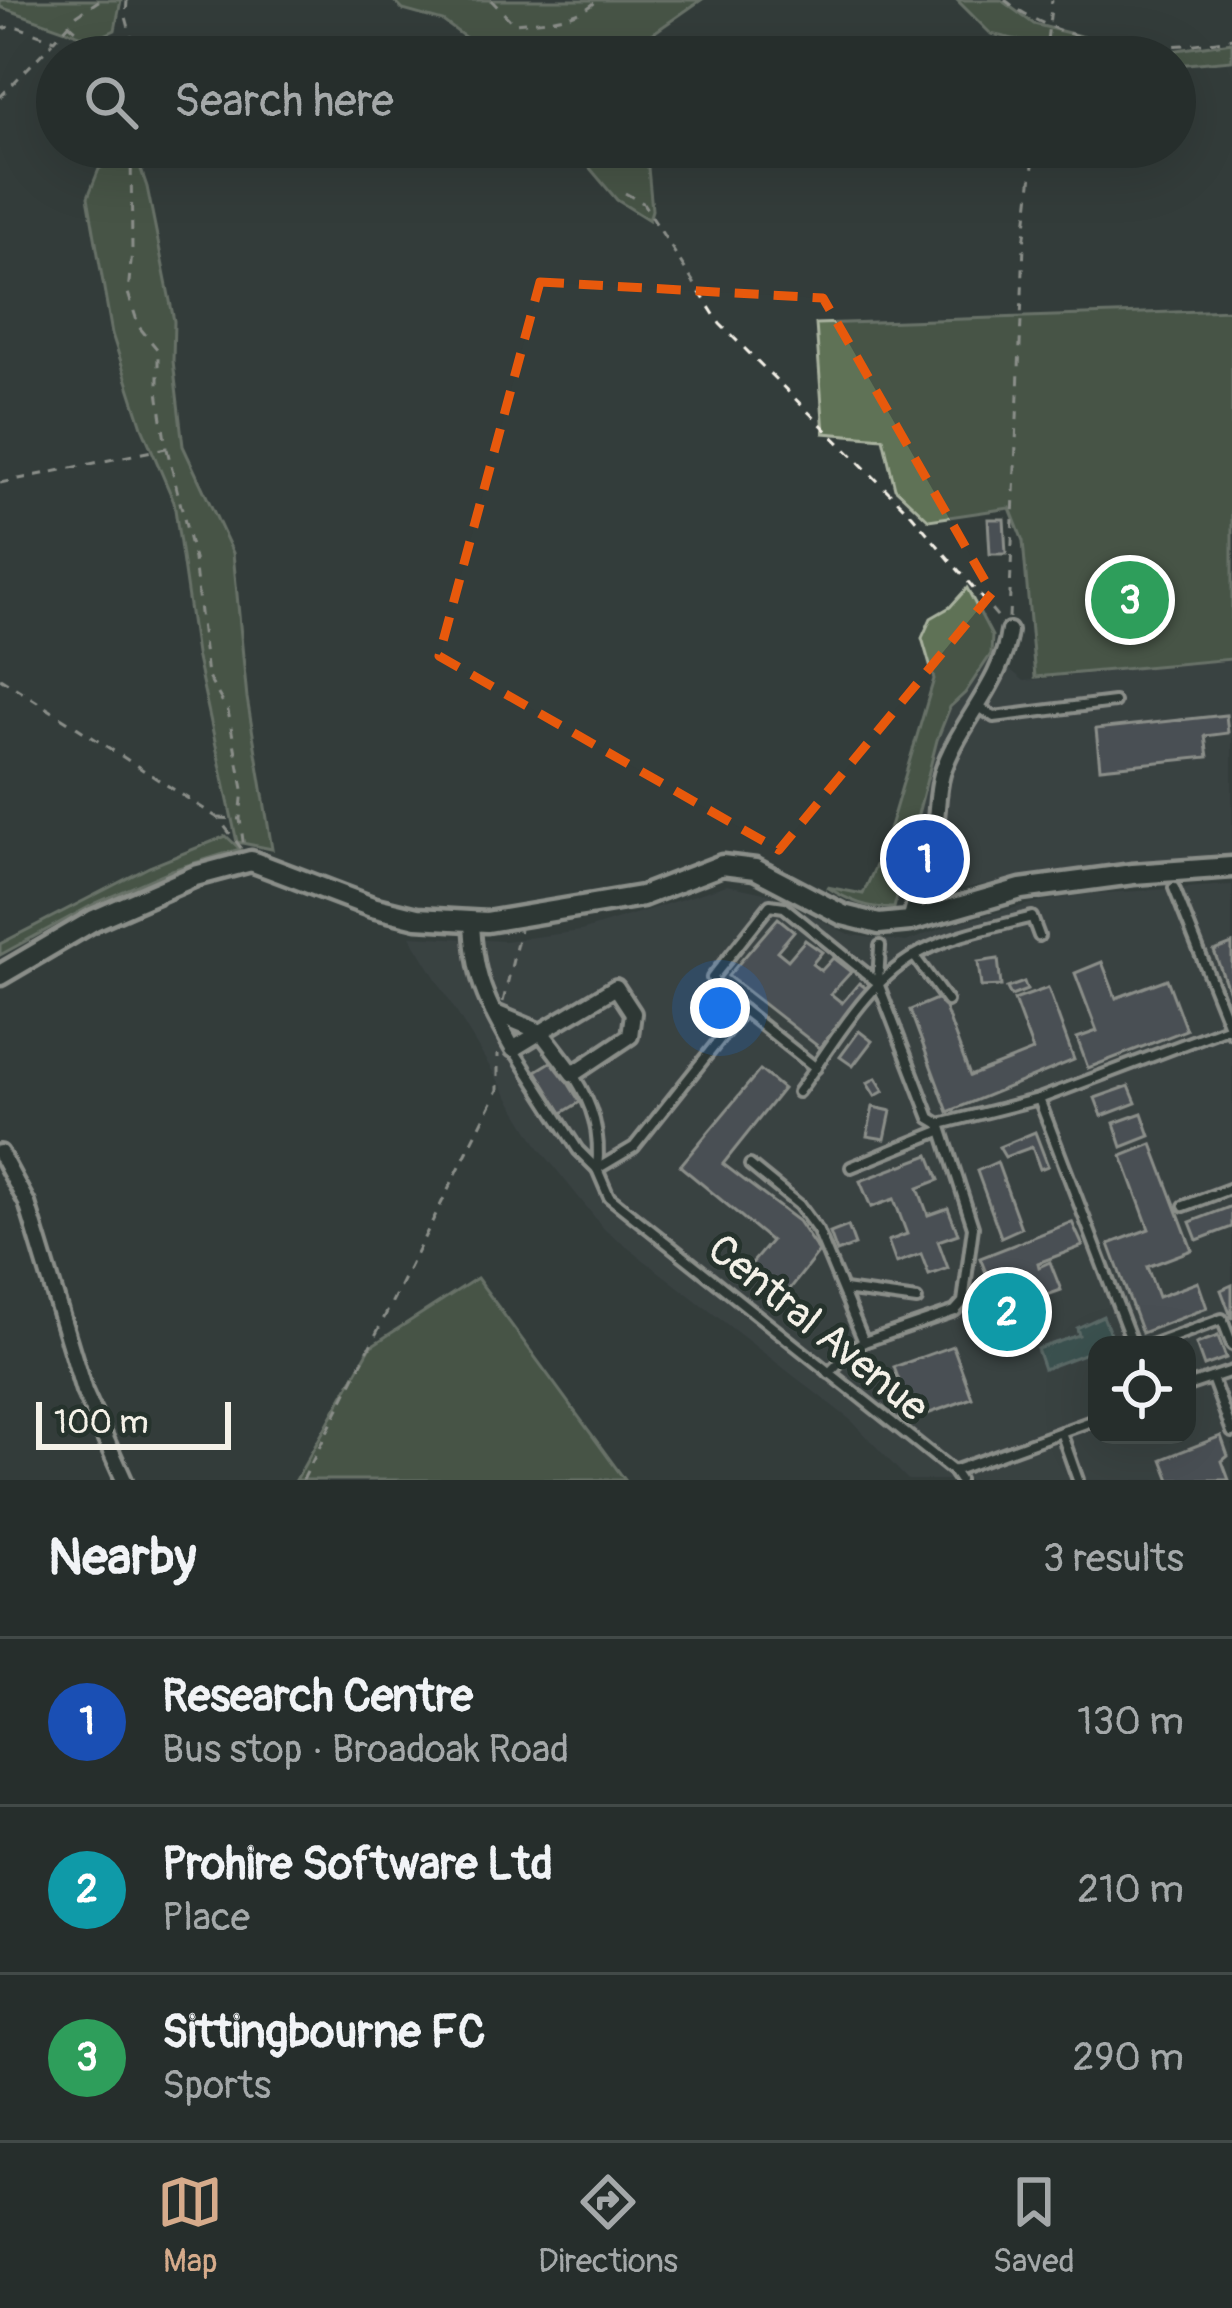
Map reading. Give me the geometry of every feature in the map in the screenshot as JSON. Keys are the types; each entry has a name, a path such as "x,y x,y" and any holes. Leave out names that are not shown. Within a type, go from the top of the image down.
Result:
{"street":[{"path":"910,920 934,838 940,778 957,736 978,706 1006,648 1009,631"},
{"path":"0,975 94,920 195,876 251,861 372,907 417,918 472,921 641,896 697,873 741,865 855,919 879,924 1022,889 1232,867"},
{"path":"472,921 474,970 513,1049 541,1032 616,987 633,1013 630,1036 573,1074 541,1032 497,1016"},
{"path":"0,1153 27,1203 84,1391 124,1480"}],"lane":[{"path":"978,706 994,717 1114,702"},
{"path":"851,1167 940,1128 1040,1099 1231,1029 1174,888"},
{"path":"816,1068 719,991 712,978 770,905 784,907 878,983"},
{"path":"798,1093 878,983 914,956 960,937 1032,917 1039,936"},
{"path":"829,1373 864,1342 955,1311 963,1302 967,1279 973,1227 940,1128 930,1118 878,983 880,946"},
{"path":"914,956 947,1001"},
{"path":"597,1169 634,1147 743,1010"},
{"name":"Central Avenue","path":"513,1049 578,1150 597,1169 609,1197 956,1475 1088,1422"},
{"path":"573,1074 591,1104 598,1132 597,1169"},
{"path":"1040,1099 1130,1336"},
{"path":"750,1165 799,1205 818,1231 864,1342"},
{"path":"1184,1206 1232,1188"},
{"path":"842,1290 917,1300"},
{"path":"1176,1336 1222,1319 1232,1345"},
{"path":"1196,1383 1232,1371"},
{"path":"1211,1378 1232,1432"},
{"path":"1061,1432 1078,1480"}],"path":[{"path":"59,36 100,0"},
{"path":"127,0 131,36"},
{"path":"491,0 513,22 547,21 590,8 597,0"},
{"path":"1005,0 1026,17 1082,36"},
{"path":"1048,36 1052,0"},
{"path":"69,25 82,36"},
{"path":"0,29 15,26 44,36"},
{"path":"1196,42 1232,38"},
{"path":"0,97 36,60"},
{"path":"0,678 218,818 244,852 243,789 228,711 207,676 194,559 166,448 158,350 139,327 128,293 131,168"},
{"path":"1009,631 1024,245 1033,168"},
{"path":"625,194 644,203 720,324 912,515 1009,631"},
{"path":"0,483 166,448"},
{"path":"218,818 240,819"},
{"path":"303,1480 498,1090 497,1016 523,917"}],"highlighted area":[{"path":"540,282 823,298 992,593 779,850 439,656"}],"shaded area":[{"path":"991,654 1024,681 1232,659 1232,854 1034,876 900,899 937,740 950,707"},
{"path":"727,885 769,894 850,935 906,942 956,923 1038,902 1232,885 1232,1480 908,1480 852,1421 605,1230 540,1149 410,936 504,941 581,931"}],"green space":[{"path":"0,0 121,0 115,30 102,36 83,36 0,7"},
{"path":"393,0 701,0 649,36 463,36 443,21 403,10"},
{"path":"957,0 1001,0 1034,24 1080,36 1000,36 991,34"},
{"path":"1232,42 1232,60 1196,63 1196,47"},
{"path":"140,168 147,187 174,321 173,361 183,446 233,553 247,698 272,849 237,842 196,654 174,502 142,427 112,334 88,197 99,169"},
{"path":"590,168 648,168 649,220 617,200"},
{"path":"1232,310 1232,659 1035,677 1023,541 1010,508 929,520 895,488 883,438 824,433 816,324"},
{"path":"967,588 992,636 991,654 950,707 937,740 894,908 859,903 827,887 863,894 883,850 934,679 922,638 931,618 950,607"},
{"path":"226,836 240,849 172,870 96,903 0,955 0,944 149,867"},
{"path":"477,1278 625,1480 296,1480 371,1346"}],"water":[{"path":"1103,1316 1111,1336 1088,1336 1088,1352 1044,1369 1037,1349 1079,1335 1077,1328"}],"building":[{"path":"988,519 1004,519 1006,554 990,554"},
{"path":"1226,715 1228,733 1205,736 1208,757 1100,768 1096,729"},
{"path":"778,918 794,931 777,951 788,960 805,940 822,952 812,964 821,971 833,958 851,972 831,994 842,1003 859,983 870,991 820,1048 728,976"},
{"path":"1232,944 1232,1000 1214,951"},
{"path":"998,959 1001,986 981,987 978,962"},
{"path":"1102,962 1116,998 1167,979 1186,1030 1088,1068 1077,1038 1097,1031 1075,973"},
{"path":"1024,982 1027,990 1011,996 1007,988"},
{"path":"1048,988 1074,1060 948,1112 910,1010 941,997 970,1076 1033,1051 1014,1000"},
{"path":"859,1031 872,1041 853,1066 840,1057"},
{"path":"554,1060 580,1102 562,1113 536,1071"},
{"path":"760,1070 783,1089 723,1164 798,1221 819,1252 783,1298 747,1269 771,1241 680,1166"},
{"path":"876,1078 884,1091 875,1096 867,1083"},
{"path":"1129,1086 1136,1103 1102,1116 1095,1098"},
{"path":"873,1107 891,1111 885,1139 867,1136"},
{"path":"1142,1113 1150,1136 1122,1147 1114,1123"},
{"path":"1035,1132 1048,1166 1040,1169 1032,1147 1005,1157 999,1147"},
{"path":"1152,1144 1192,1250 1147,1267 1158,1297 1198,1282 1207,1308 1142,1333 1109,1244 1149,1229 1122,1156"},
{"path":"929,1155 939,1180 918,1188 928,1215 948,1208 958,1234 938,1241 948,1268 929,1275 921,1254 896,1263 888,1241 907,1234 894,1199 871,1207 860,1181"},
{"path":"997,1162 1021,1228 1001,1237 977,1171"},
{"path":"1232,1206 1232,1227 1197,1240 1190,1222"},
{"path":"1072,1222 1083,1246 1038,1263 1039,1267 1050,1262 1061,1290 1022,1304 1031,1329 1020,1334 1002,1286 1021,1280 1017,1272 990,1282 980,1258"},
{"path":"848,1226 855,1245 837,1252 830,1233"},
{"path":"1232,1285 1232,1319 1221,1290"},
{"path":"1002,1286 1020,1334 1011,1338 993,1290"},
{"path":"1218,1336 1226,1358 1204,1366 1196,1344"},
{"path":"953,1346 972,1398 913,1419 894,1367"},
{"path":"1221,1436 1229,1480 1170,1480 1162,1459"}],"place":[{"name":"Sittingbourne FC","path":"1130,600"},
{"name":"Research Centre","path":"925,859"},
{"name":"Prohire Software Ltd","path":"1007,1312"}]}
